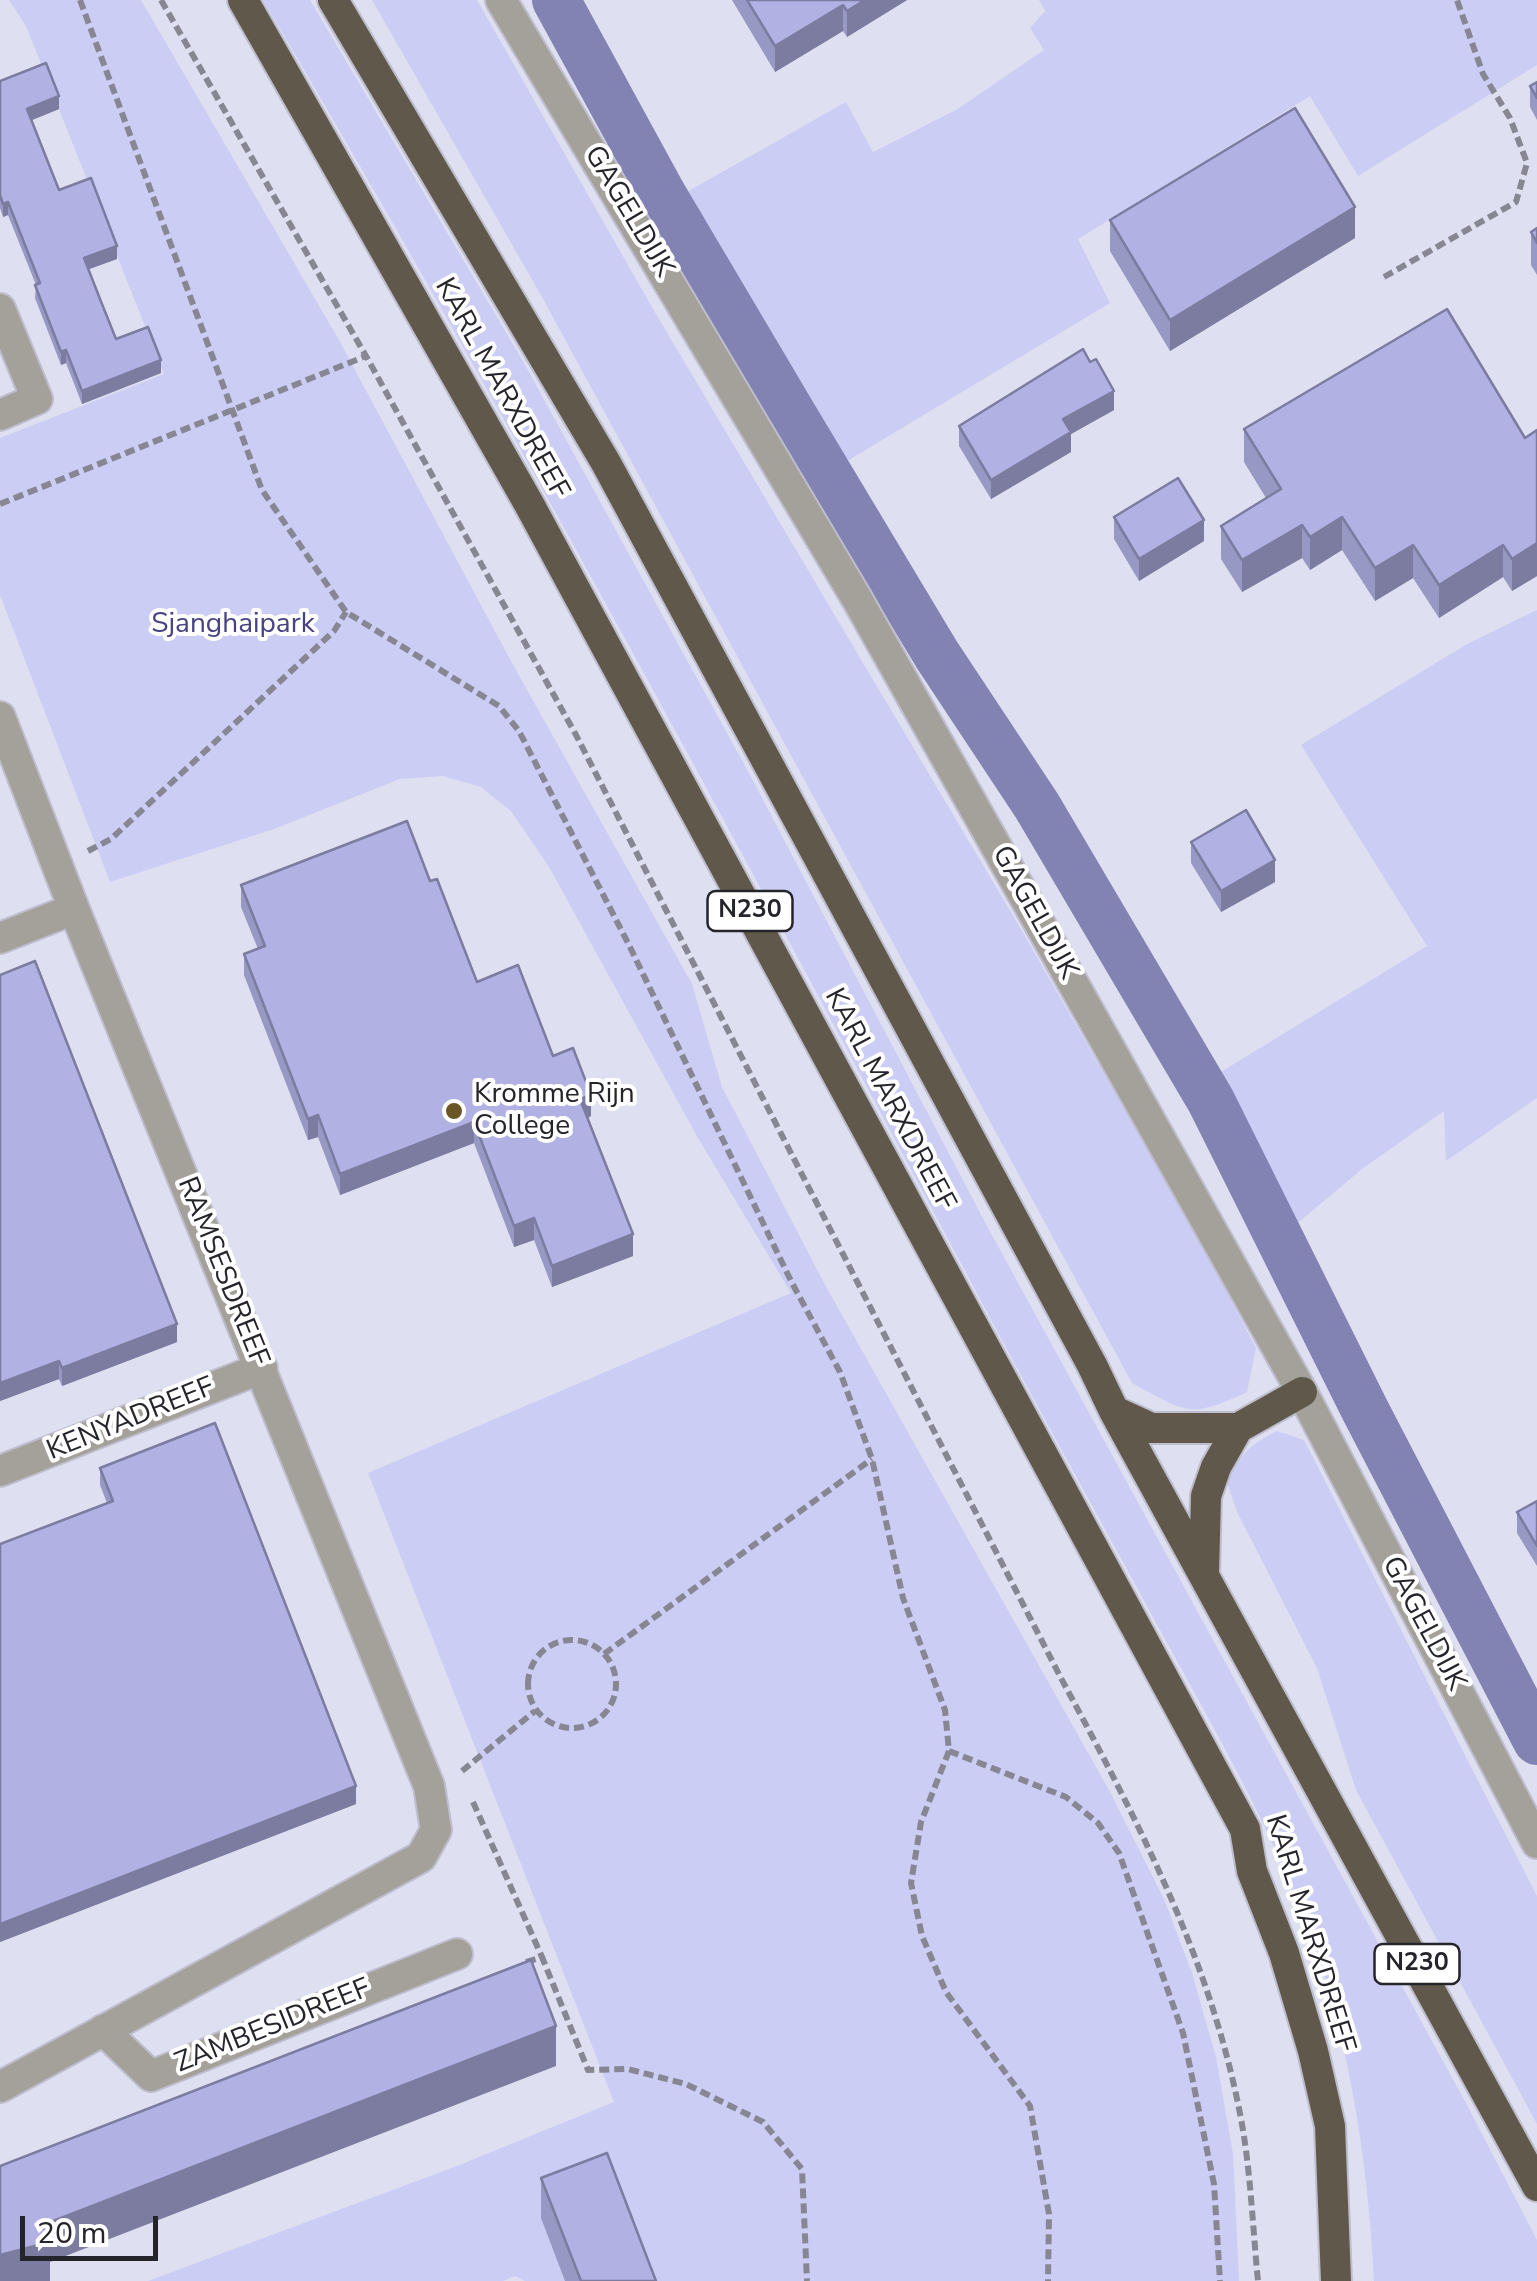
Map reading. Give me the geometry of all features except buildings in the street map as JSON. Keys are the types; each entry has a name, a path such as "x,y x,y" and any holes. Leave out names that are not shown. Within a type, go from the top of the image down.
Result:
{"highway":[{"name":"KARL MARXDREEF","path":"243,0 529,504 1244,1829 1252,1871 1284,1953 1308,2035 1330,2126 1336,2281"},
{"name":"KARL MARXDREEF","path":"333,0 606,463 1114,1411 1537,2186"},
{"path":"1114,1411 1151,1428 1238,1428 1302,1392"},
{"path":"1204,1576 1206,1496 1216,1467 1238,1428"}],"street":[{"name":"GAGELDIJK","path":"501,0 857,599 1302,1392 1537,1843"},
{"path":"0,309 37,399 0,415"},
{"name":"RAMSESDREEF","path":"0,717 429,1786 436,1830 420,1858 104,2030"},
{"path":"0,938 74,908"},
{"name":"KENYADREEF","path":"0,1471 262,1368"},
{"name":"ZAMBESIDREEF","path":"104,2030 151,2076 457,1954"},
{"path":"0,2087 104,2030"}],"path":[{"path":"80,0 262,490 346,612 499,706 519,731 628,944 791,1281 840,1372 872,1460 903,1598 945,1710 950,1750 920,1822 911,1883 922,1936 946,1992 1030,2106 1049,2214 1048,2281"},
{"path":"161,0 366,356 576,735 1124,1795 1183,1922 1218,2024 1243,2130 1258,2281"},
{"path":"1384,277 1516,202 1528,163 1510,118 1484,74 1457,0"},
{"path":"0,504 366,356"},
{"path":"58,867 111,839 334,630 346,612"},
{"path":"604,1654 872,1460"},
{"path":"568,1640 594,1646 604,1654 616,1680 609,1708 600,1719 574,1729 559,1727 536,1711 527,1686 529,1672 543,1650 568,1640"},
{"path":"429,1786 460,1773 536,1711"},
{"path":"950,1750 1066,1797 1098,1823 1118,1853 1183,2033 1214,2184 1220,2281"},
{"path":"460,1773 588,2070 628,2069 686,2084 763,2122 802,2169 808,2281"},
{"path":"524,1963 542,1956"}],"green space":[{"name":"Sjanghaipark","path":"9,0 141,0 339,340 512,663 692,984 722,1087 823,1281 1110,1792 1164,1899 1192,1973 1216,2057 1233,2154 1239,2281 525,2281 515,2276 503,2281 148,2281 457,2166 614,2102 368,1473 791,1293 698,1138 549,867 511,811 481,787 443,776 400,779 274,829 110,882 0,595 0,438 164,374 26,26"},
{"path":"263,0 310,0 524,363 750,775 987,1226 1468,2107 1537,2240 1537,2281 1374,2281 1361,2142 1333,2005 1304,1917 1257,1811 621,630"},
{"path":"372,0 477,0 653,309 1015,919 1198,1237 1256,1348 1247,1392 1212,1406 1189,1409 1132,1383 542,297"},
{"path":"1039,0 1537,0 1537,65 1358,176 1310,96 1078,239 1110,303 824,475 664,205 846,102 873,152 956,110 1044,50 1030,28 1045,11"},
{"path":"1537,610 1537,1098 1446,1161 1444,1111 1362,1169 1275,1242 1188,1092 1427,946 1301,745 1467,644"},
{"path":"1277,1431 1304,1440 1537,1896 1537,2124 1356,1790 1317,1668 1237,1512 1227,1482 1231,1473 1247,1451"}],"waterway":[{"path":"556,0 662,194 794,417 937,655 1037,806 1211,1101 1365,1410 1537,1741"}],"place":[{"name":"Kromme Rijn College","path":"454,1111"}]}
